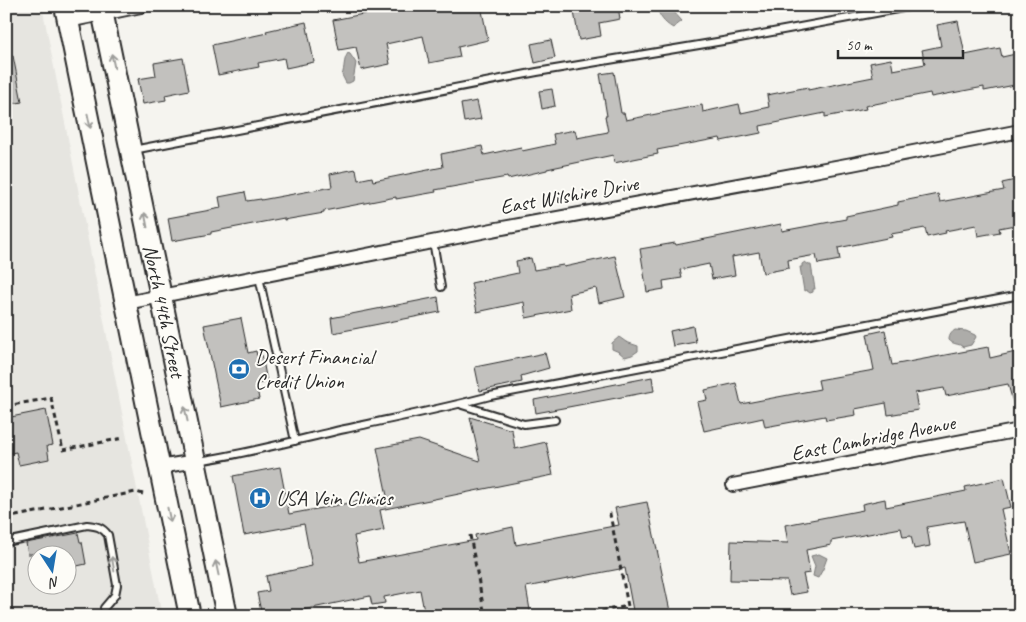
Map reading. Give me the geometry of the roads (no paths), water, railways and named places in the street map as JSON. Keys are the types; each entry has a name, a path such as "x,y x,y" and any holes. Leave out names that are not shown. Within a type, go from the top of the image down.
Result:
{"main road":[{"name":"North 44th Street","path":"102,10 227,616"},
{"name":"North 44th Street","path":"67,14 190,616"}],"street":[{"path":"67,14 141,6"},
{"name":"East Wilshire Drive","path":"126,303 497,228 852,164 1020,131"},
{"name":"East Cambridge Avenue","path":"733,485 1020,430"},
{"path":"159,467 196,461"}],"lane":[{"path":"132,150 537,72 729,40 914,6"},
{"path":"433,241 441,287"},
{"path":"259,277 295,442"},
{"path":"196,461 295,442 500,394 1020,295"},
{"path":"460,404 524,424 556,420"},
{"path":"6,542 87,525 103,528 108,535 117,585 115,595 104,608"}],"place":[{"name":"Desert Financial Credit Union","path":"239,369"},
{"name":"USA Vein Clinics","path":"260,498"}]}
